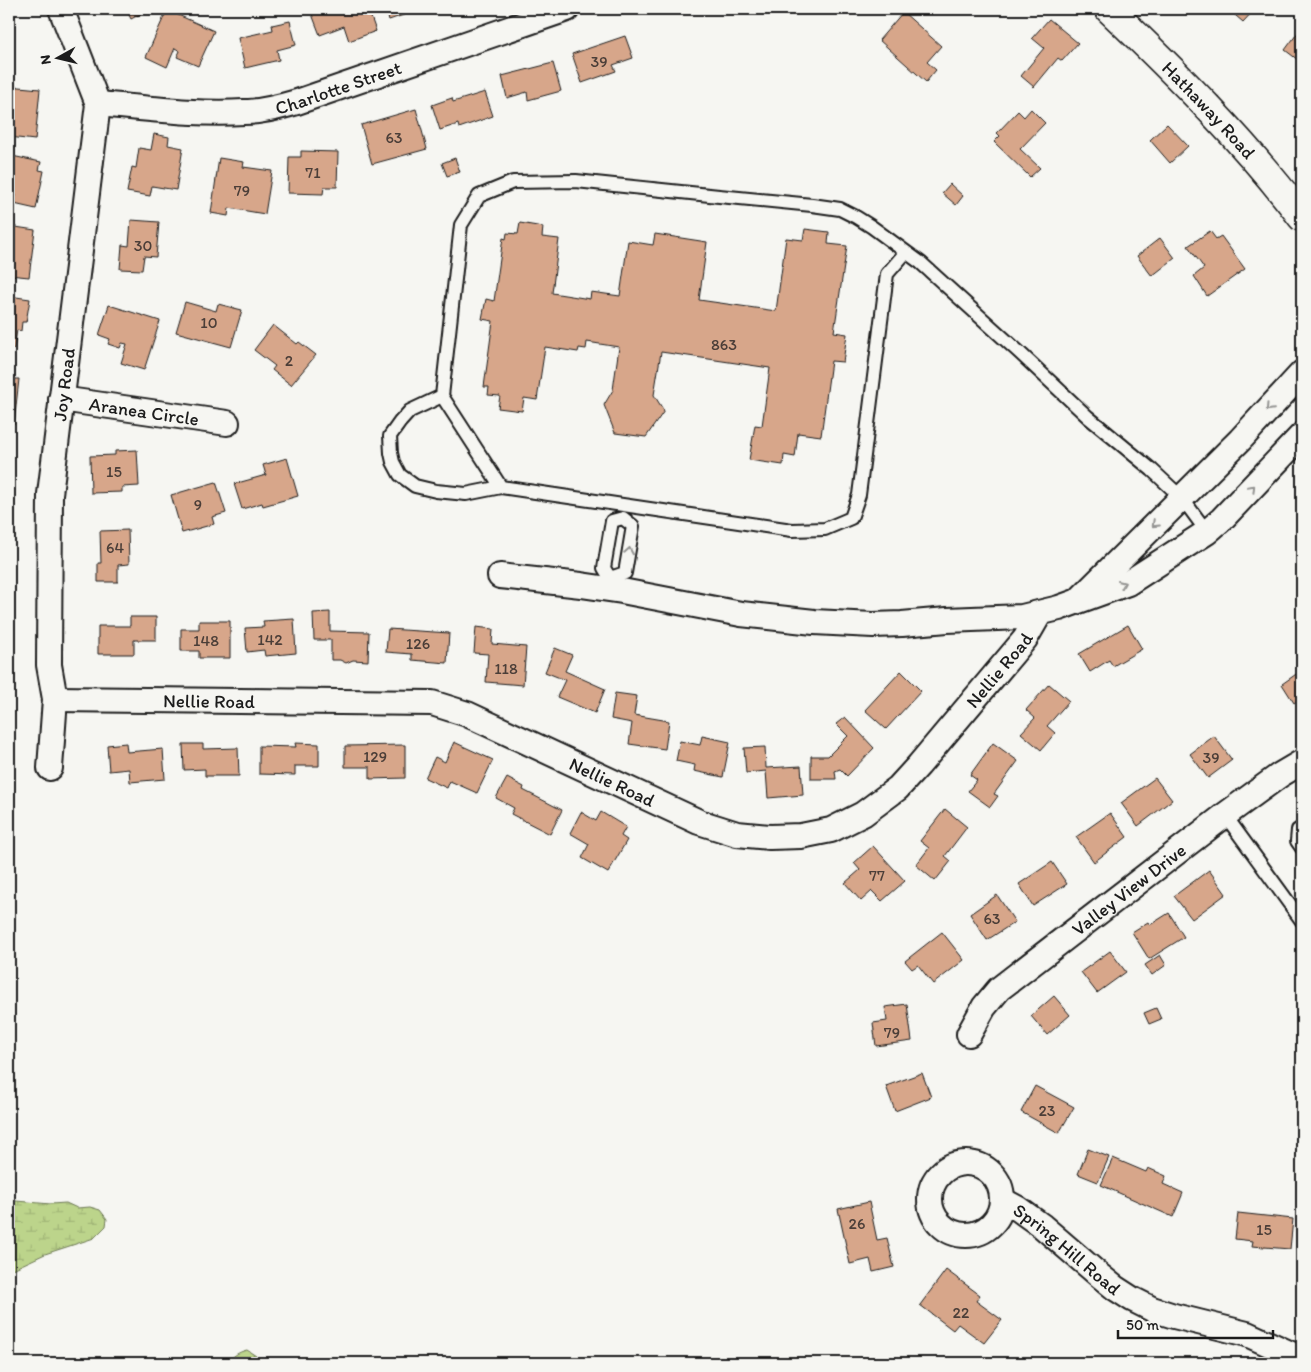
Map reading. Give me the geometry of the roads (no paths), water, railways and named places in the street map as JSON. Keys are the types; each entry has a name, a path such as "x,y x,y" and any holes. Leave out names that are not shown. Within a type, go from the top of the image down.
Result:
{"main road":[{"name":"Hathaway Road","path":"1109,9 1225,126 1256,160 1302,217"}],"street":[{"name":"Joy Road","path":"50,768 55,699 49,664 50,494 98,104 61,9"},
{"name":"Charlotte Street","path":"98,104 216,113 269,109 297,102 567,9"},
{"name":"Nellie Road","path":"1077,602 1240,440 1302,372"},
{"name":"Aranea Circle","path":"61,399 227,423"},
{"name":"Nellie Road","path":"55,699 432,703 467,714 699,822 737,834 770,837 801,836 831,830 863,814 898,788 1025,639 1040,613 1077,602 1128,582 1207,532 1236,505 1302,435"},
{"path":"500,576 581,585 609,584 622,590 741,614 834,623 902,624 1004,618 1040,613"},
{"name":"Valley View Drive","path":"969,1034 984,1007 999,989 1225,815 1280,775 1302,762"},
{"name":"Spring Hill Road","path":"1002,1200 1042,1226 1115,1288 1132,1299 1152,1309 1174,1316 1247,1334 1302,1359"}],"lane":[{"path":"501,487 442,396 461,224 479,196 513,182 576,181 812,205 840,209 856,217 921,263 1088,417 1152,470 1182,498 1207,532"},
{"path":"442,396 410,412 390,436 393,462 400,475 415,486 436,491 466,494 501,487 623,511 792,530 825,530 851,518 859,495 887,274 906,252"},
{"path":"623,511 633,526 625,573 609,584 604,568 612,521 623,511"},
{"path":"1225,815 1302,921"},
{"path":"1302,828 1298,830 1297,841 1302,848"}]}
